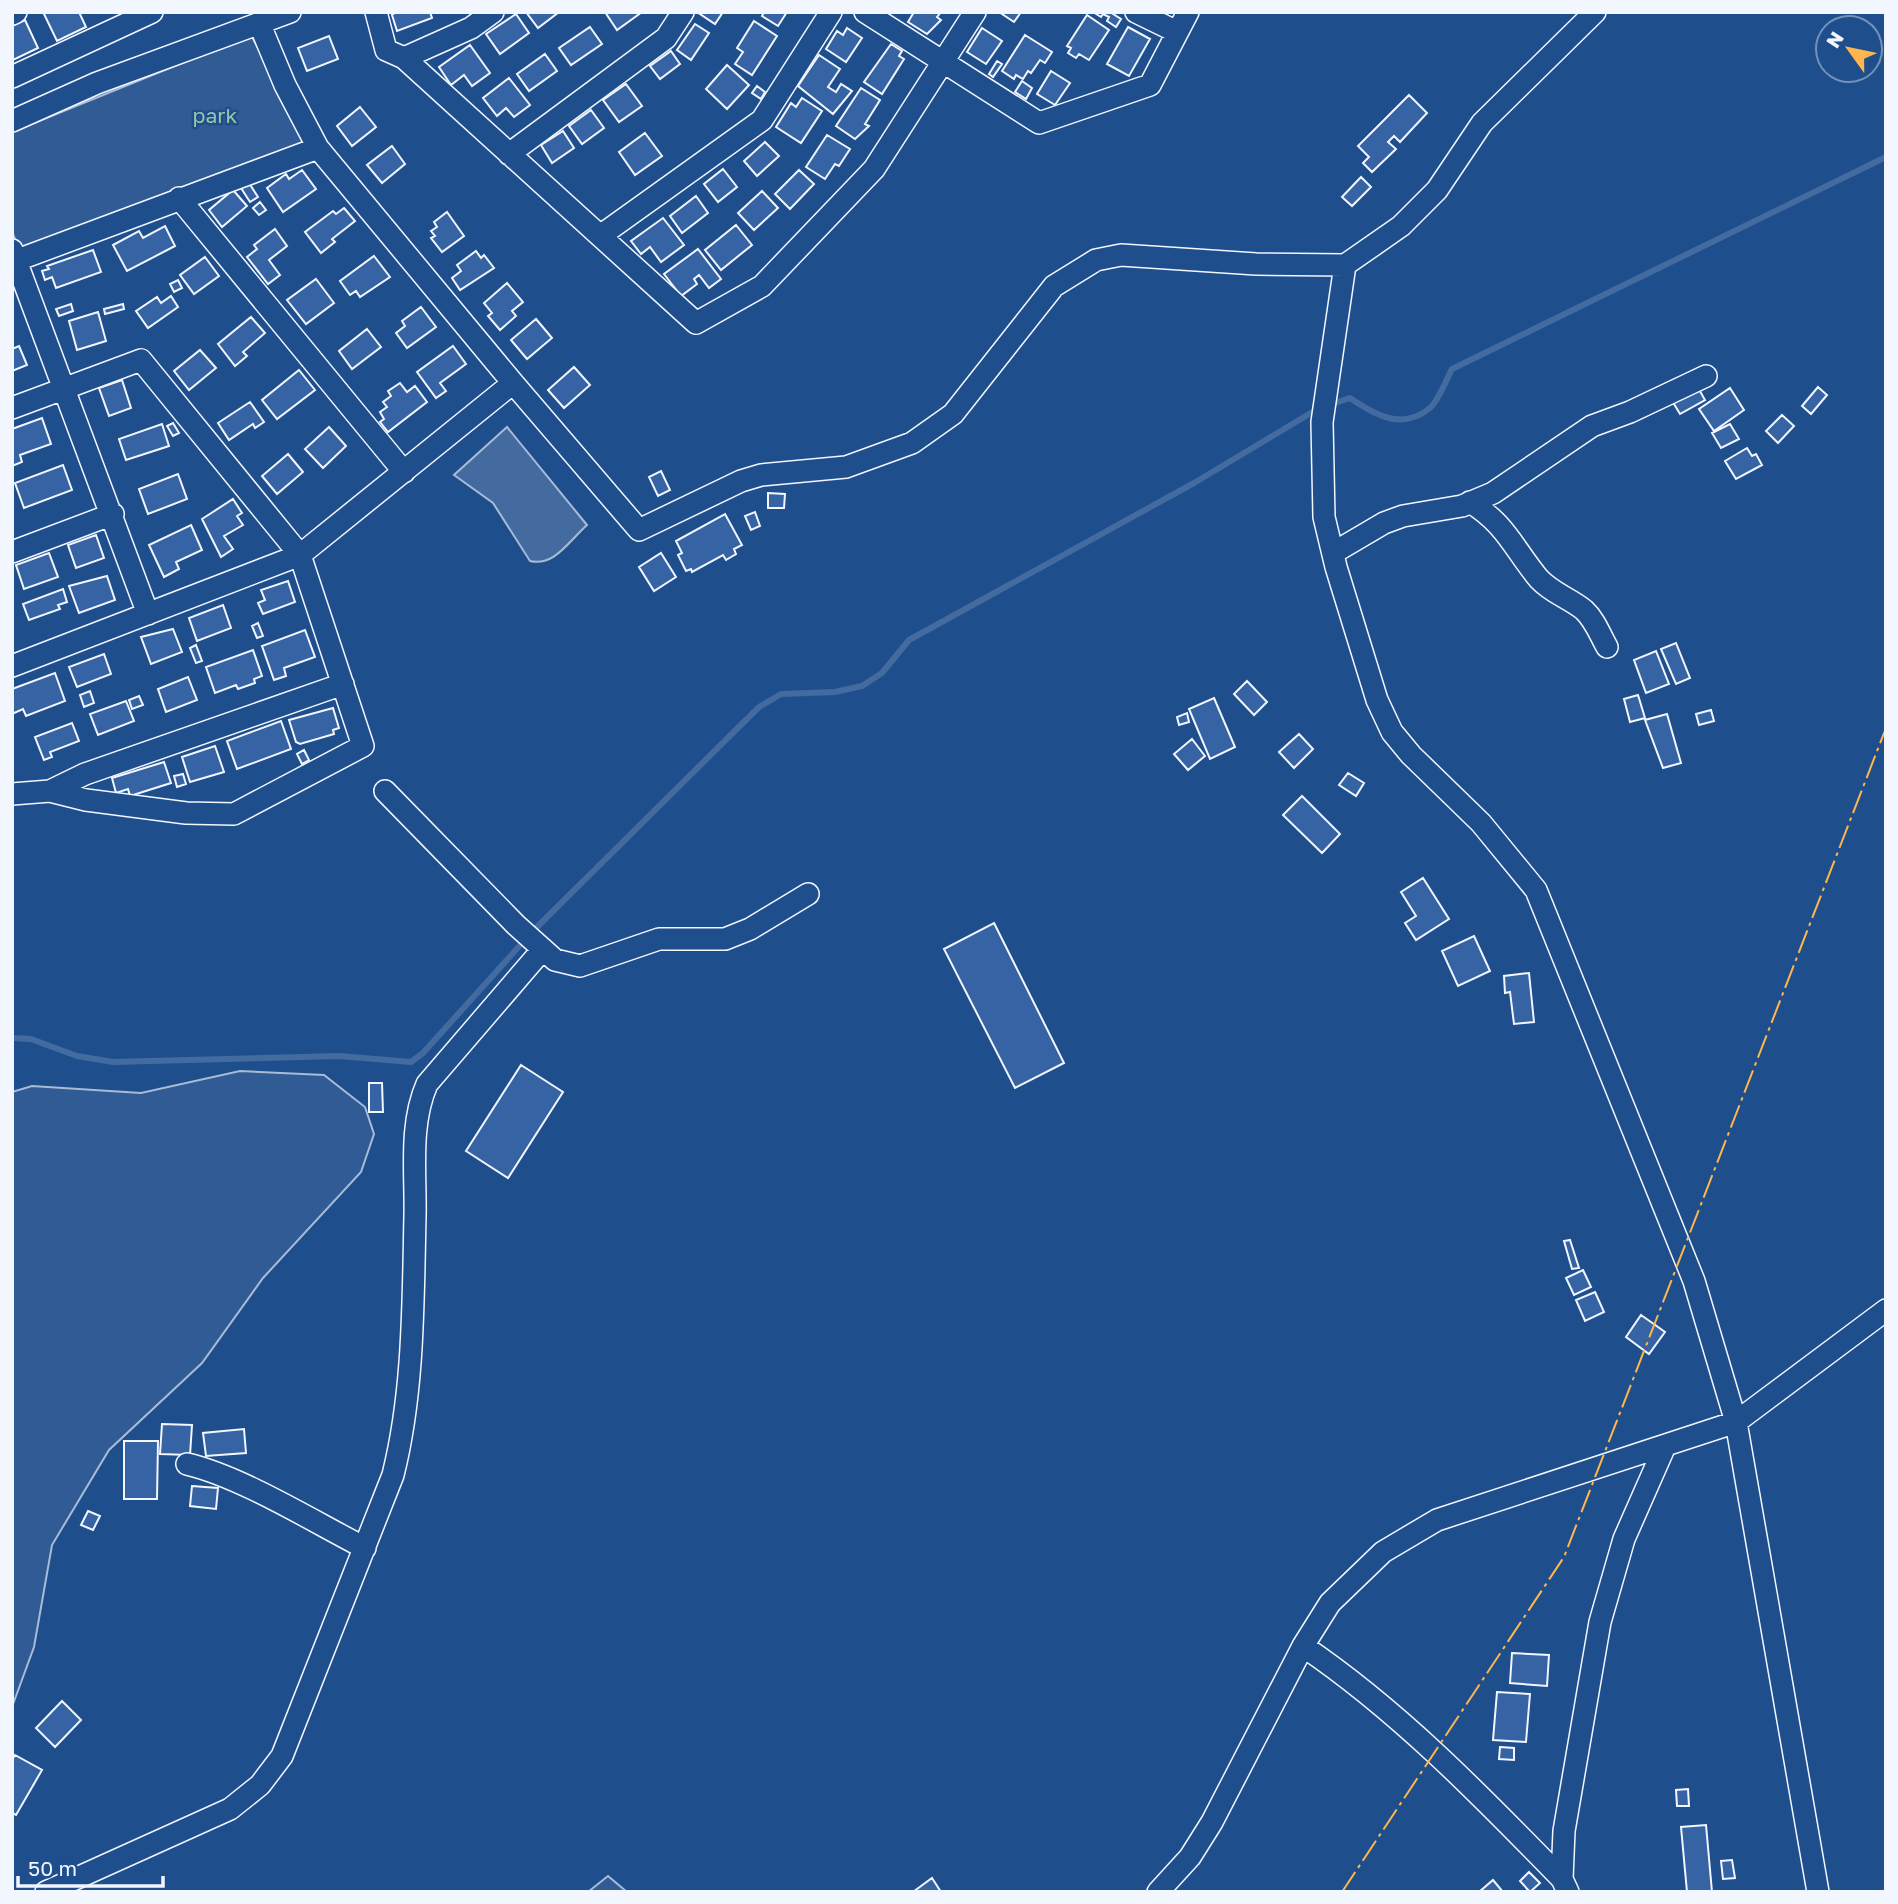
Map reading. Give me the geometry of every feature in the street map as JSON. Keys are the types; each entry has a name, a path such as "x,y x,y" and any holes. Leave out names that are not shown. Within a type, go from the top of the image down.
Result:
{"street":[{"path":"12,77 152,12"},
{"path":"12,121 97,83 290,12"},
{"path":"376,12 386,50 404,58 696,323 762,286 874,169 975,12"},
{"path":"404,58 471,28 493,12"},
{"path":"509,154 666,38 683,12"},
{"path":"600,236 762,120 831,12"},
{"path":"865,12 1039,123 1150,85 1188,12"},
{"path":"1136,12 1177,32"},
{"path":"260,25 285,85 318,148 639,530 741,481 761,475 846,467 912,443 953,414 1054,286 1096,260 1121,255 1256,264 1345,264 1401,226 1437,190 1482,123 1595,12"},
{"path":"148,614 66,388 14,257 318,148"},
{"path":"179,198 404,472"},
{"path":"1345,264 1322,422 1324,517 1333,553 1377,700 1392,732 1411,755 1481,823 1536,890 1694,1281 1736,1422 1818,1892"},
{"path":"12,408 141,360 300,555 363,746 234,814 186,813 86,800 50,791 12,794"},
{"path":"1333,553 1384,523 1470,502 1511,482 1592,426 1630,412 1706,376"},
{"path":"12,666 300,555 513,383"},
{"path":"1470,502 1497,522 1510,536 1539,579 1553,592 1585,611 1607,647"},
{"path":"12,552 113,514"},
{"path":"50,791 85,774 343,684"},
{"path":"385,791 555,960 580,966 659,939 725,939 750,929 808,894"},
{"path":"46,1892 223,1813 260,1785 274,1769 286,1748 393,1475 406,1416 413,1279 415,1124 422,1097 427,1084 543,949"},
{"path":"1158,1892 1190,1857 1212,1822 1303,1646 1330,1603 1360,1570 1383,1552 1437,1520 1736,1422 1886,1310"},
{"path":"1565,1885 1564,1832 1600,1622 1624,1539 1665,1446"},
{"path":"187,1464 203,1468 276,1502 365,1548"},
{"path":"1303,1646 1334,1667 1414,1734 1481,1796 1565,1885"}],"shaded area":[{"name":"park","path":"251,35 308,144 20,252 12,231 12,132"},
{"path":"507,427 587,525 561,551 539,562 530,561 493,503 454,475"},
{"path":"240,1071 324,1075 365,1107 374,1134 361,1172 263,1278 202,1363 109,1450 52,1545 34,1647 12,1707 12,1092 32,1086 141,1093"},
{"path":"608,1876 627,1892 588,1892"}],"building":[{"path":"79,12 86,27 57,41 44,14"},
{"path":"396,12 430,12 432,18 397,31 392,15"},
{"path":"526,12 559,12 538,28"},
{"path":"605,12 642,12 617,30"},
{"path":"697,12 723,12 715,24"},
{"path":"764,12 787,12 778,26 762,16"},
{"path":"914,12 941,12 937,17 941,20 927,34 908,22"},
{"path":"999,12 1021,12 1014,22"},
{"path":"1093,12 1110,12 1121,19 1116,27 1107,21 1109,17 1103,14 1101,17"},
{"path":"516,14 529,33 500,54 486,34"},
{"path":"1087,15 1109,30 1089,60 1079,54 1076,58 1068,53 1071,48 1067,46"},
{"path":"25,20 38,48 13,60 12,26"},
{"path":"754,21 777,36 752,75 735,64 743,52 737,48"},
{"path":"695,24 709,33 691,60 677,50"},
{"path":"590,27 602,44 571,65 559,48"},
{"path":"1128,27 1150,39 1129,76 1107,64"},
{"path":"847,28 862,38 846,62 826,49 837,31 843,35"},
{"path":"982,28 1002,41 986,64 967,52"},
{"path":"1025,35 1052,52 1045,63 1040,60 1023,79 1016,75 1014,79 1002,71"},
{"path":"329,36 338,59 307,71 298,48"},
{"path":"891,44 902,51 899,56 904,59 882,94 864,82"},
{"path":"470,45 490,73 472,86 464,75 451,85 439,67"},
{"path":"671,51 680,64 660,79 650,66"},
{"path":"545,54 557,71 529,91 517,74"},
{"path":"819,55 840,69 828,87 836,92 841,84 852,91 833,114 798,86"},
{"path":"997,61 1002,64 993,77 989,74"},
{"path":"727,65 749,85 727,109 706,89"},
{"path":"1051,71 1070,83 1055,105 1037,94"},
{"path":"509,78 530,105 514,117 506,108 497,116 483,98"},
{"path":"1022,81 1032,88 1026,99 1015,92"},
{"path":"626,84 642,106 619,122 603,100"},
{"path":"757,86 765,92 761,99 752,93"},
{"path":"861,88 880,100 865,124 869,126 855,139 836,126"},
{"path":"1409,95 1427,113 1400,142 1394,136 1388,142 1396,149 1372,172 1363,163 1369,157 1358,146"},
{"path":"802,98 822,111 801,143 776,127 791,103 796,107"},
{"path":"360,107 376,127 352,146 337,126"},
{"path":"591,110 604,128 582,144 569,126"},
{"path":"563,131 574,148 552,163 541,145"},
{"path":"645,133 662,156 635,175 619,152"},
{"path":"827,135 850,149 839,166 835,164 825,179 806,167"},
{"path":"765,142 779,156 757,176 744,161"},
{"path":"392,146 405,164 382,183 367,165"},
{"path":"723,169 737,187 718,202 704,184"},
{"path":"302,170 316,189 283,212 267,188 286,174 289,179"},
{"path":"799,170 814,184 790,209 775,194"},
{"path":"1361,177 1371,187 1352,206 1342,197"},
{"path":"249,183 258,197 250,202 241,188"},
{"path":"233,190 247,206 222,227 209,210"},
{"path":"762,191 778,208 754,230 738,213"},
{"path":"696,196 708,213 682,233 670,216"},
{"path":"260,202 266,210 259,215 253,208"},
{"path":"344,208 355,221 332,239 335,242 321,253 305,232 333,211 336,214"},
{"path":"447,212 464,236 442,252 431,238 435,236 431,231 437,227 434,222"},
{"path":"663,218 684,245 661,262 650,247 641,254 631,241"},
{"path":"736,225 752,245 721,270 705,250"},
{"path":"165,226 175,246 127,271 113,245 139,231 143,238"},
{"path":"275,229 287,246 269,260 280,275 268,284 247,257 257,249 254,245"},
{"path":"698,249 721,279 709,288 699,275 694,279 697,284 681,296 664,274"},
{"path":"93,250 101,272 56,288 52,277 45,280 42,271 49,269 47,266"},
{"path":"476,251 481,258 484,255 494,268 460,290 452,278 461,271 457,265"},
{"path":"374,256 390,277 360,297 356,291 350,295 340,281"},
{"path":"205,257 219,276 194,294 180,275"},
{"path":"316,279 334,303 306,324 287,300"},
{"path":"178,280 182,288 174,292 170,284"},
{"path":"507,283 523,302 512,311 516,316 500,330 488,316 492,313 484,303"},
{"path":"171,296 178,307 148,328 136,311 157,297 161,303"},
{"path":"71,304 73,311 59,316 56,309"},
{"path":"123,304 124,309 105,314 104,309"},
{"path":"421,307 436,327 407,348 396,333 405,326 402,321"},
{"path":"98,312 106,341 77,350 69,321"},
{"path":"251,317 265,333 243,352 247,356 235,366 218,344"},
{"path":"536,319 552,338 527,359 511,340"},
{"path":"367,329 381,347 352,369 339,351"},
{"path":"19,346 27,365 12,371 12,349"},
{"path":"453,346 466,364 440,383 446,391 436,398 417,372"},
{"path":"200,350 216,368 189,390 174,371"},
{"path":"574,367 590,385 564,408 548,390"},
{"path":"299,370 315,390 277,419 262,400"},
{"path":"122,380 131,408 109,416 99,388"},
{"path":"400,383 407,392 415,386 427,402 388,432 380,422 384,419 380,412 387,407 383,402 391,396 388,391"},
{"path":"1696,384 1705,400 1680,414 1671,399"},
{"path":"1818,387 1827,395 1811,414 1802,406"},
{"path":"1730,388 1744,410 1714,431 1699,409"},
{"path":"250,402 264,422 255,428 253,424 229,440 218,423"},
{"path":"1782,415 1794,426 1778,443 1766,431"},
{"path":"42,418 51,444 20,455 22,462 12,466 12,429"},
{"path":"173,423 179,433 173,436 167,426"},
{"path":"162,424 169,446 126,460 119,439"},
{"path":"1730,424 1739,439 1721,448 1712,433"},
{"path":"329,427 346,446 323,468 305,449"},
{"path":"1747,448 1752,456 1756,454 1762,465 1736,479 1725,461"},
{"path":"288,454 303,472 277,494 262,476"},
{"path":"63,465 72,490 24,508 15,483"},
{"path":"661,471 670,490 658,496 649,477"},
{"path":"178,474 187,499 148,514 139,489"},
{"path":"768,493 785,494 784,508 768,508"},
{"path":"233,499 242,513 237,516 243,525 224,536 233,549 221,557 202,519"},
{"path":"755,512 760,526 751,530 745,516"},
{"path":"725,514 742,545 734,549 736,554 726,560 723,555 692,572 691,569 686,571 678,555 682,553 676,541"},
{"path":"191,525 202,550 176,562 179,569 164,577 149,545"},
{"path":"96,535 104,558 76,568 68,545"},
{"path":"49,553 58,577 24,589 16,565"},
{"path":"661,553 676,577 654,591 639,567"},
{"path":"107,576 115,600 79,613 69,586"},
{"path":"288,581 295,602 263,614 258,603 265,600 261,590"},
{"path":"63,589 67,602 58,605 60,609 29,620 23,604"},
{"path":"223,605 231,628 197,641 189,618"},
{"path":"258,623 263,636 257,638 252,626"},
{"path":"173,629 182,652 151,664 141,637"},
{"path":"305,630 315,657 284,668 286,676 274,680 262,646"},
{"path":"1676,643 1690,678 1676,684 1661,649"},
{"path":"196,645 202,661 196,663 190,648"},
{"path":"253,650 262,676 254,679 255,683 238,689 236,685 215,693 206,667"},
{"path":"1656,651 1669,684 1646,693 1634,660"},
{"path":"104,654 111,674 77,687 69,667"},
{"path":"55,673 65,701 26,716 23,709 12,714 12,689"},
{"path":"188,677 197,700 166,712 158,689"},
{"path":"1247,681 1267,702 1254,715 1234,694"},
{"path":"90,691 94,703 84,707 80,695"},
{"path":"1638,695 1645,718 1630,722 1624,699"},
{"path":"139,696 143,705 132,709 129,700"},
{"path":"1214,698 1235,747 1210,759 1189,709"},
{"path":"126,701 134,721 98,735 90,714"},
{"path":"333,708 339,728 333,730 334,734 300,744 296,742 289,720"},
{"path":"1711,710 1714,721 1699,725 1696,714"},
{"path":"1187,713 1189,722 1179,725 1177,717"},
{"path":"1667,714 1681,763 1663,768 1645,720"},
{"path":"281,721 291,749 237,769 227,741"},
{"path":"72,723 79,741 50,752 52,757 44,760 35,737"},
{"path":"1299,734 1313,749 1294,768 1279,752"},
{"path":"1192,739 1205,756 1188,770 1174,754"},
{"path":"215,746 224,772 190,782 182,757"},
{"path":"304,750 309,760 302,764 297,754"},
{"path":"164,762 171,783 130,796 128,789 116,793 112,778"},
{"path":"1348,773 1364,783 1356,796 1339,785"},
{"path":"183,774 186,784 177,787 174,776"},
{"path":"1302,796 1340,834 1322,853 1283,815"},
{"path":"1423,878 1449,919 1416,940 1405,923 1416,916 1401,892"},
{"path":"994,923 1064,1063 1015,1088 944,949"},
{"path":"1474,936 1490,971 1458,986 1442,951"},
{"path":"1529,973 1534,1022 1514,1024 1510,992 1505,993 1504,976"},
{"path":"521,1065 563,1092 508,1178 466,1151"},
{"path":"369,1083 382,1083 383,1112 369,1112"},
{"path":"1570,1240 1579,1268 1572,1269 1564,1241"},
{"path":"1583,1270 1591,1287 1574,1295 1566,1278"},
{"path":"1595,1292 1604,1312 1585,1321 1576,1300"},
{"path":"1641,1315 1665,1332 1649,1354 1626,1337"},
{"path":"162,1424 192,1425 190,1455 160,1454"},
{"path":"244,1429 246,1453 206,1456 203,1433"},
{"path":"124,1441 158,1441 157,1499 124,1499"},
{"path":"192,1486 218,1488 216,1509 190,1506"},
{"path":"88,1511 100,1516 93,1530 81,1525"},
{"path":"1512,1653 1549,1655 1547,1686 1510,1683"},
{"path":"1497,1692 1530,1694 1526,1742 1493,1740"},
{"path":"62,1701 81,1720 55,1747 36,1728"},
{"path":"1500,1747 1514,1748 1514,1760 1499,1759"},
{"path":"15,1755 42,1770 16,1815 12,1813 12,1760"},
{"path":"1688,1789 1689,1806 1677,1806 1676,1790"},
{"path":"1706,1825 1712,1892 1687,1892 1681,1827"},
{"path":"1732,1860 1735,1878 1723,1879 1721,1861"},
{"path":"1529,1872 1540,1883 1530,1892 1520,1881"},
{"path":"932,1878 941,1892 913,1892"},
{"path":"1493,1880 1503,1892 1479,1892"}],"waterway":[{"path":"1329,405 1350,398 1389,418 1409,419 1420,415 1433,404 1452,369 1886,157"},
{"path":"12,1038 31,1039 77,1056 113,1062 339,1056 411,1062 423,1053 532,932 759,707 781,694 835,692 862,686 882,673 909,640 1194,483 1319,408"}],"power":[{"path":"1342,1892 1564,1557 1886,728"}]}
